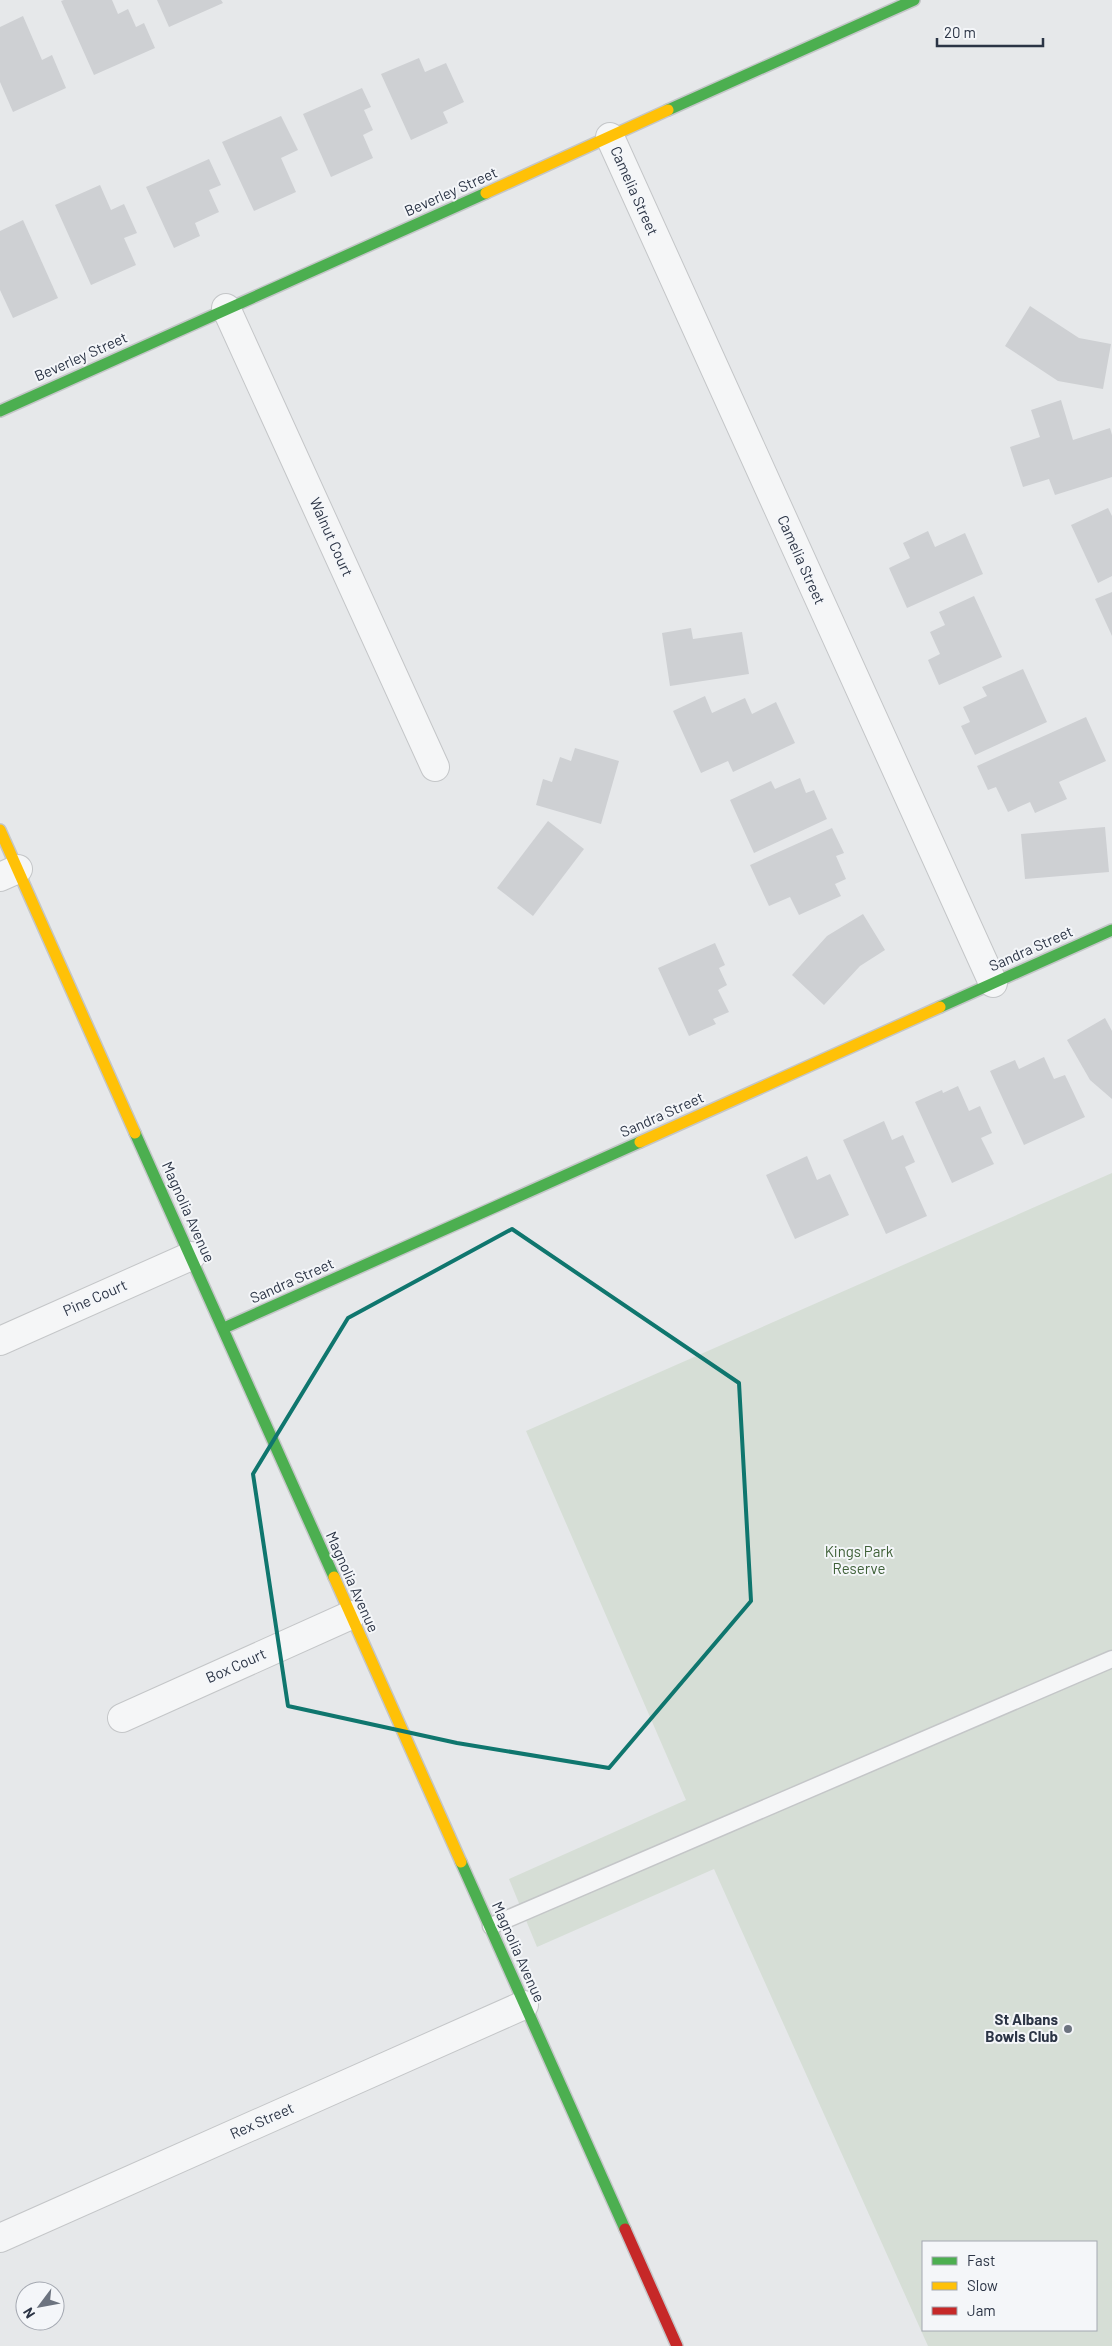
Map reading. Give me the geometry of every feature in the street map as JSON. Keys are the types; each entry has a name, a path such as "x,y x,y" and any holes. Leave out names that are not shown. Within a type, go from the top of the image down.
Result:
{"street":[{"name":"Beverley Street","path":"0,411 914,0"},
{"name":"Camelia Street","path":"610,137 993,983"},
{"name":"Walnut Court","path":"226,308 435,766"},
{"name":"Magnolia Avenue","path":"0,830 9,873 224,1328 677,2346"},
{"name":"Sandra Street","path":"224,1328 1112,930"},
{"name":"Pine Court","path":"0,1341 191,1256"},
{"name":"Box Court","path":"122,1718 351,1615"},
{"name":"Rex Street","path":"0,2238 524,2004"}],"lane":[{"path":"491,1926 1112,1659"}],"highlighted area":[{"path":"512,1229 739,1383 751,1601 609,1768 457,1743 288,1706 253,1474 348,1318"}],"green space":[{"name":"Kings Park Reserve","path":"1112,1173 1112,2346 928,2346 714,1869 537,1947 509,1879 686,1800 526,1431"}],"building":[{"path":"112,0 118,14 128,9 136,27 144,23 155,48 94,75 61,1"},
{"path":"157,0 221,0 223,3 169,27"},
{"path":"23,16 42,60 52,55 66,88 13,112 0,82 0,27"},
{"path":"419,58 425,72 446,63 464,102 443,112 448,123 411,140 381,74"},
{"path":"362,88 371,107 364,110 373,130 363,135 373,158 331,177 303,114"},
{"path":"281,116 298,150 281,158 296,192 254,211 222,142"},
{"path":"209,159 221,185 209,190 219,212 195,223 200,236 174,248 146,187"},
{"path":"100,185 111,210 124,204 137,233 124,238 136,265 91,285 55,205"},
{"path":"23,220 58,298 13,318 0,290 0,231"},
{"path":"1030,306 1079,338 1111,344 1103,389 1058,381 1005,346"},
{"path":"1061,400 1073,440 1110,428 1112,435 1112,477 1055,495 1049,479 1023,487 1010,447 1040,437 1031,410"},
{"path":"1108,508 1112,516 1112,576 1098,583 1071,525"},
{"path":"928,531 935,547 965,533 983,574 907,608 889,568 910,558 903,543"},
{"path":"1112,592 1112,636 1095,599"},
{"path":"974,596 1002,657 939,685 928,660 940,654 930,632 945,625 939,612"},
{"path":"691,628 693,639 742,632 749,674 670,686 662,633"},
{"path":"1023,669 1047,722 975,755 961,726 970,722 963,707 987,696 982,687"},
{"path":"705,696 712,713 745,698 752,714 776,702 795,743 733,772 728,761 701,773 673,711"},
{"path":"1086,717 1106,761 1059,782 1067,799 1035,813 1030,802 1008,812 996,787 988,790 977,766"},
{"path":"575,748 619,761 601,824 536,805 543,779 552,782 560,757 571,761"},
{"path":"800,778 806,793 814,790 827,819 754,853 730,800 771,781 775,789"},
{"path":"548,821 584,849 533,916 497,888"},
{"path":"1105,827 1109,872 1025,879 1021,834"},
{"path":"832,828 844,853 836,856 846,879 835,884 841,896 799,915 790,897 769,906 750,865"},
{"path":"863,914 885,950 860,966 824,1005 792,975 827,936"},
{"path":"715,943 725,965 719,968 727,985 718,990 729,1012 713,1019 716,1024 689,1036 658,968"},
{"path":"1105,1018 1112,1031 1112,1099 1090,1080 1067,1040"},
{"path":"1044,1057 1054,1079 1065,1075 1085,1117 1024,1145 990,1071 1015,1060 1019,1069"},
{"path":"958,1086 969,1111 980,1106 992,1133 981,1138 994,1164 952,1183 915,1102 942,1090 943,1093"},
{"path":"884,1121 892,1140 903,1135 915,1162 905,1167 927,1216 886,1234 843,1140"},
{"path":"807,1156 817,1180 830,1174 849,1215 795,1239 766,1175"}],"traffic: fast":[{"path":"668,110 914,0"},
{"path":"0,411 486,193"},
{"path":"940,1007 1112,930"},
{"path":"135,1133 334,1577"},
{"path":"224,1328 640,1142"},
{"path":"461,1862 625,2229"}],"traffic: slow":[{"path":"486,193 668,110"},
{"path":"0,830 135,1133"},
{"path":"640,1142 940,1007"},
{"path":"334,1577 461,1862"}],"traffic: jam":[{"path":"625,2229 677,2346"}],"place":[{"name":"St Albans Bowls Club","path":"1068,2029"}]}
